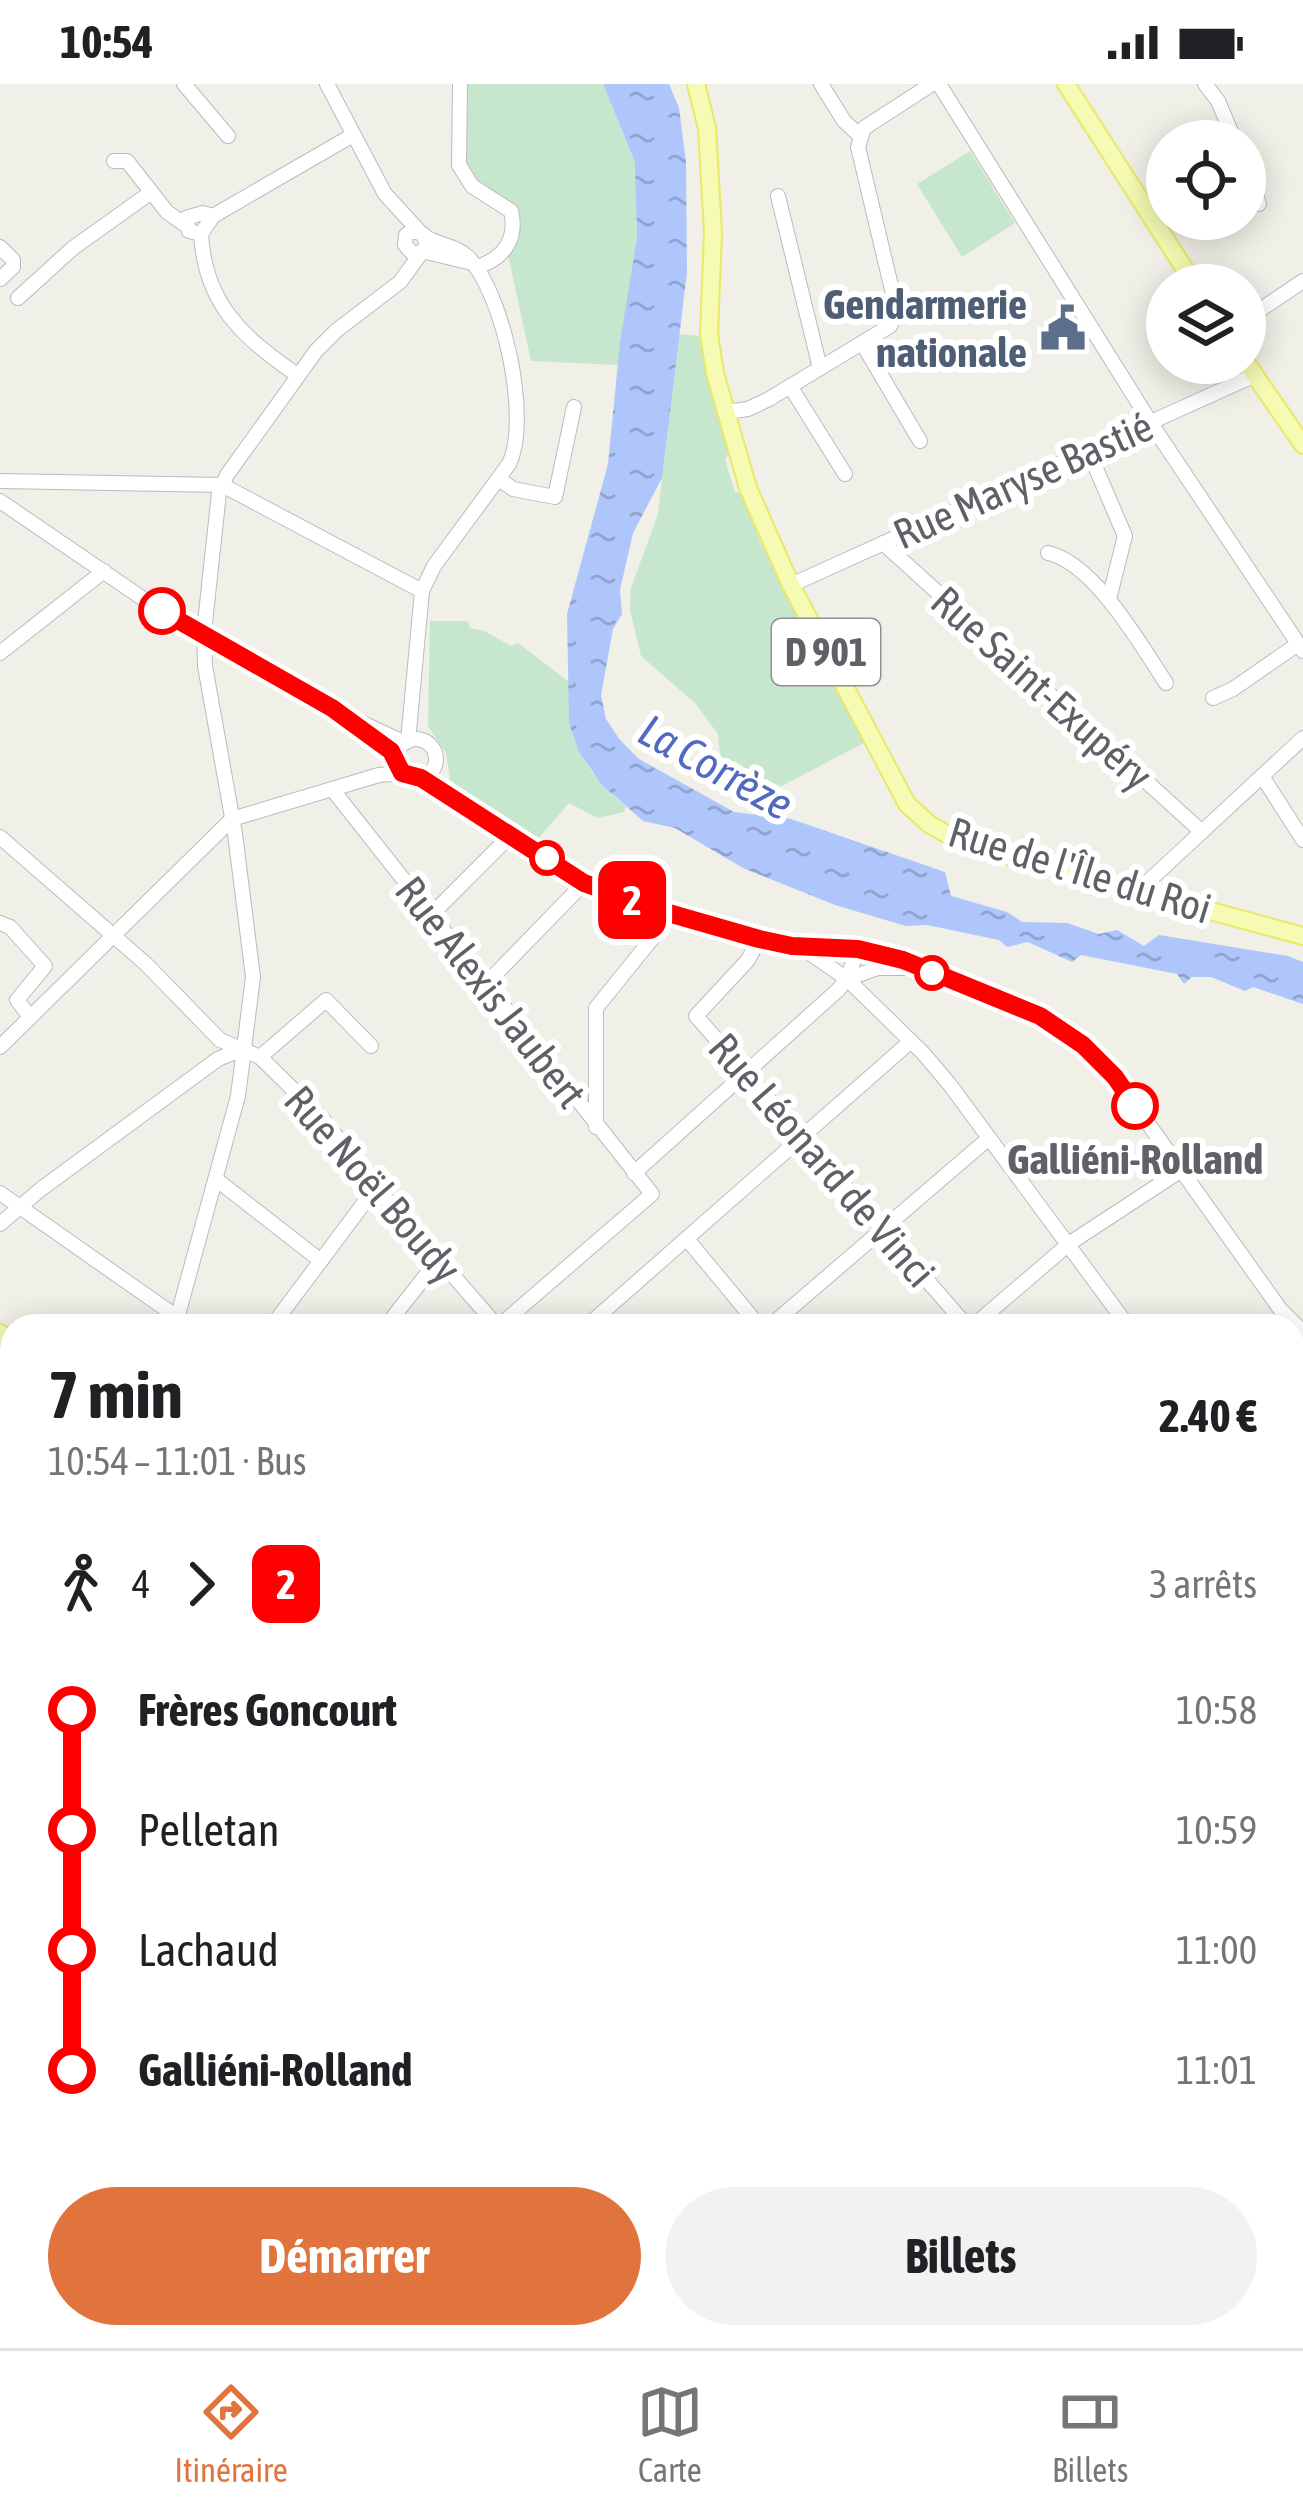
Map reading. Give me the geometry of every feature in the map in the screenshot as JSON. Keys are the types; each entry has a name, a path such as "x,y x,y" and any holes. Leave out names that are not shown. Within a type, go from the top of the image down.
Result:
{"main road":[{"name":"Rue de l'Île du Roi","path":"696,84 707,128 713,232 709,334 728,418 761,526 896,788 920,816 964,844 1303,936"},
{"path":"1066,84 1182,264"},
{"path":"1262,384 1300,435"}],"street":[{"path":"184,84 228,136"},
{"path":"4,1036 30,1017 232,819 379,776 398,765 416,671 422,591 517,445 518,411 495,299 474,265 455,248 422,243 409,251 327,84"},
{"path":"460,84 459,165 472,186 511,211 514,222 511,240 501,254 490,264 474,265"},
{"path":"821,84 844,121 859,135"},
{"path":"728,418 769,400 890,326 897,311 857,148 859,135 935,84 1150,422 1301,648 1213,698"},
{"path":"1205,84 1226,120"},
{"path":"297,375 248,340 231,320 209,279 201,234 213,216 353,135"},
{"path":"114,160 127,161 167,212 189,231 201,234"},
{"path":"18,298 73,248 150,194"},
{"path":"385,194 422,243"},
{"path":"778,196 820,368"},
{"path":"184,224 195,213 213,216"},
{"path":"178,1314 238,1096 254,977 206,666 204,632 222,485 297,375 337,330 407,275 422,243"},
{"path":"392,285 404,244"},
{"path":"0,247 13,260 13,267 0,279"},
{"path":"1266,306 1303,280"},
{"path":"862,343 920,441"},
{"name":"Rue Maryse Bastié","path":"791,585 1150,422 1220,384"},
{"path":"790,386 845,474"},
{"path":"499,478 513,489 555,497 574,406"},
{"path":"1088,450 1125,536 1109,599"},
{"path":"0,481 222,485 422,591"},
{"path":"0,501 164,613 332,708 384,745 398,765 584,883 759,939 801,947 858,949 903,960 1040,1016 1083,1045 1115,1077 1287,1314"},
{"name":"Rue Saint-Exupéry","path":"883,544 1202,832"},
{"path":"1048,553 1060,555 1109,599 1166,683"},
{"path":"0,652 104,571"},
{"path":"416,671 420,723 443,784 492,823"},
{"path":"332,708 433,751"},
{"path":"1139,890 1303,738"},
{"path":"421,778 430,772 433,751"},
{"path":"1262,776 1303,840"},
{"name":"Rue Alexis Jaubert","path":"332,789 652,1194 512,1314"},
{"path":"430,916 512,835"},
{"name":"Rue Noël Boudy","path":"0,837 146,964 220,1040 260,1057 322,1118 487,1314"},
{"path":"484,986 584,883"},
{"path":"596,1127 596,1008 672,914"},
{"path":"0,923 10,927 45,966 17,1000 30,1017"},
{"name":"Rue Léonard de Vinci","path":"759,939 748,960 696,1016 959,1314"},
{"path":"801,947 847,979 911,1041 1070,1243 1120,1314"},
{"path":"634,1173 847,979 858,949"},
{"path":"847,979 887,967 922,970"},
{"path":"260,1057 326,1000 371,1046"},
{"path":"601,1314 911,1041"},
{"path":"0,1224 218,1059 242,1049"},
{"path":"784,1314 989,1138"},
{"path":"984,1314 1070,1243 1180,1171"},
{"path":"217,1180 320,1261"},
{"path":"284,1314 376,1187"},
{"path":"0,1193 166,1314"},
{"path":"687,1239 749,1314"},
{"path":"395,1314 438,1260"}],"green space":[{"path":"456,84 603,84 636,164 637,247 618,365 531,361 505,241 507,215 468,187"},
{"path":"970,151 1015,223 962,257 917,184"},
{"path":"678,334 701,336 735,492 741,493 759,539 864,743 751,802 723,785 718,734 696,704 641,656 630,610 631,588 658,514"},
{"path":"430,621 468,621 470,628 511,646 518,643 569,682 580,752 597,778 626,807 624,812 598,818 569,803 537,840 450,781 446,753 428,726"}],"water":[{"path":"603,84 669,84 679,108 686,162 687,272 662,478 633,533 620,590 622,614 613,629 601,695 606,719 620,740 639,759 734,812 791,819 945,872 951,896 1007,912 1022,922 1067,923 1099,934 1117,930 1144,946 1159,935 1288,956 1303,962 1303,1004 1253,987 1245,991 1211,977 1192,977 1184,984 1177,974 1081,955 1072,962 1028,942 1007,947 999,940 927,925 906,926 835,905 743,868 675,828 643,821 601,784 579,752 569,723 567,614 608,464 620,342 637,238 635,162"}],"bus line":[{"name":"2","path":"162,611 332,708 391,751 402,773 421,778 584,883 759,939 801,947 858,949 903,960 980,991 1040,1016 1083,1045 1135,1106"}],"place":[{"name":"Gendarmerie nationale","path":"1063,328"},
{"name":"Galliéni-Rolland","path":"1135,1106"}],"water label":[{"name":"La Corrèze","path":"716,767"}]}
